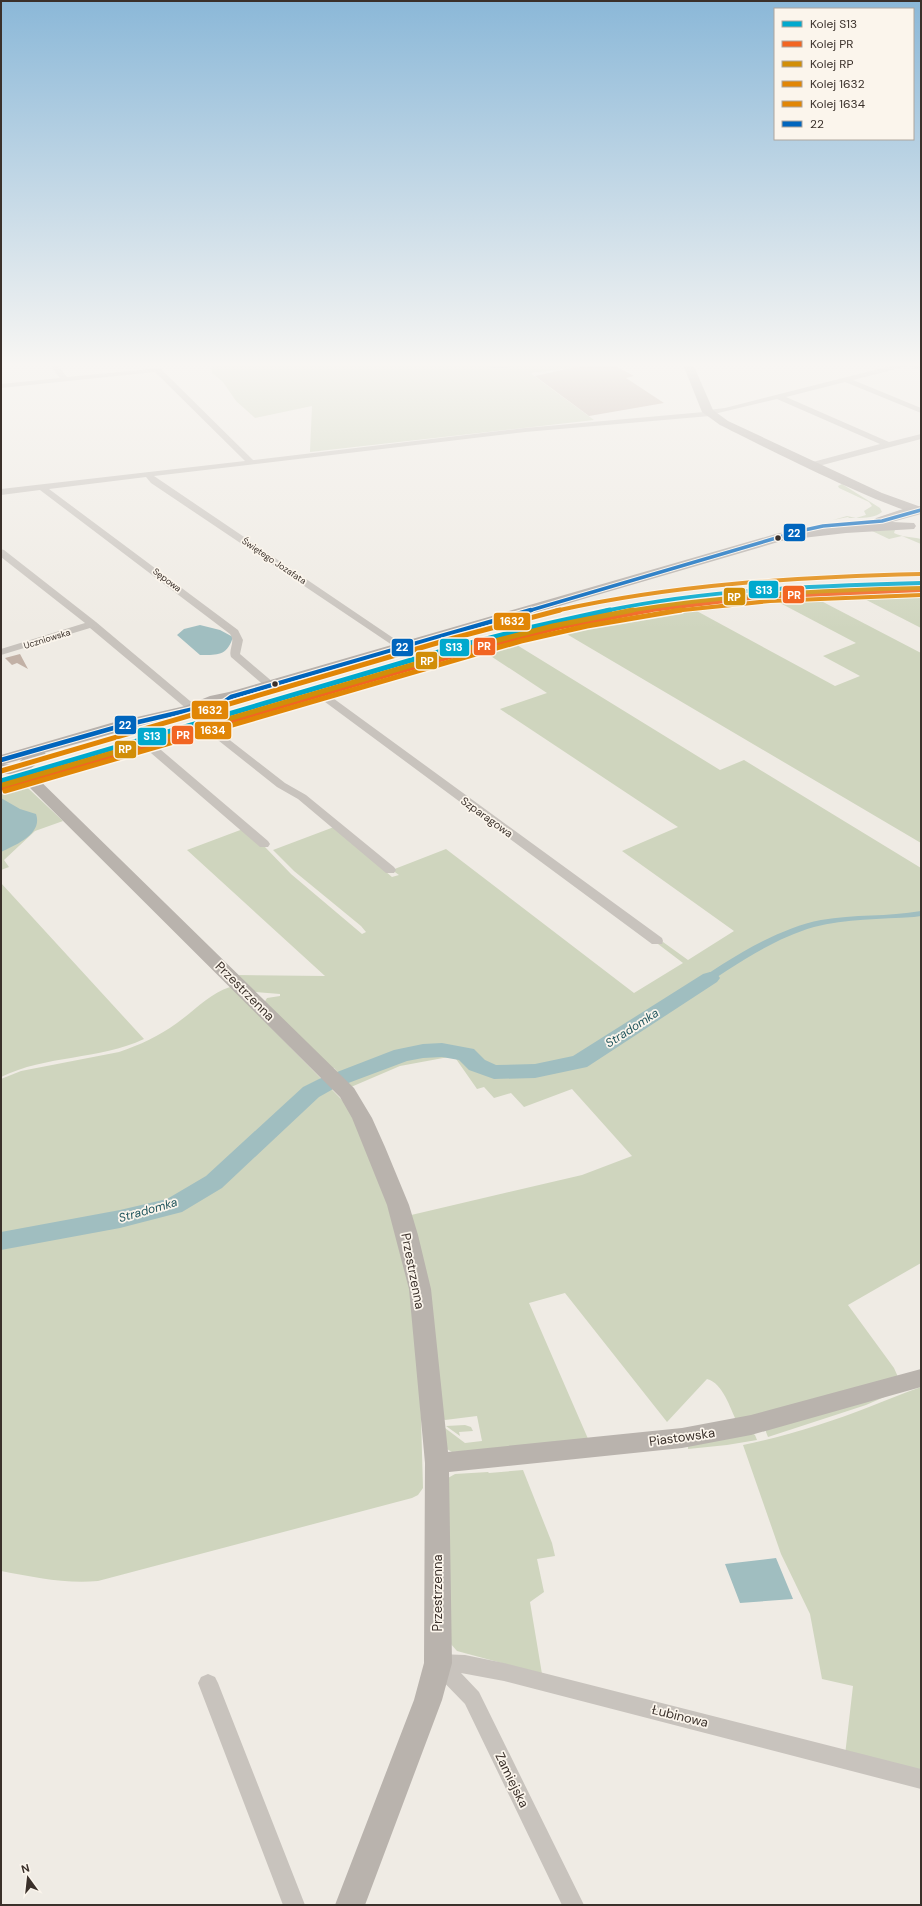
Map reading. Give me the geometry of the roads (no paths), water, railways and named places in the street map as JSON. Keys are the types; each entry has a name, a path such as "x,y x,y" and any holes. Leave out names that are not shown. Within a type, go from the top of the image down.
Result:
{"main road":[{"path":"1,760 110,729 192,708 224,702 231,697 270,685 788,535 846,529 908,519 920,508"},
{"path":"1,767 124,730 164,716"}],"street":[{"path":"240,451 252,463"},
{"path":"1,492 352,451"},
{"path":"781,451 878,496 878,499 908,519"},
{"path":"812,465 865,451"},
{"name":"Świętego Jozafata","path":"148,475 154,481 400,648"},
{"name":"Sępowa","path":"41,487 238,635 239,641 234,655 270,685"},
{"path":"1,552 92,624 192,708"},
{"path":"1,786 25,775 206,726 535,629 629,608 738,594 921,586"},
{"name":"Uczniowska","path":"1,652 92,624"},
{"name":"Szparagowa","path":"318,692 657,941"},
{"path":"206,726 281,785 302,797 390,870"},
{"path":"146,743 264,844"},
{"path":"25,775 28,761 39,755"},
{"path":"1,767 25,775"},
{"name":"Przestrzenna","path":"25,775 326,1070 347,1093 362,1118 375,1147 407,1235 420,1289 437,1463 438,1663 428,1700 350,1905"},
{"name":"Piastowska","path":"437,1463 682,1438 750,1426 921,1378"},
{"name":"Łubinowa","path":"438,1663 465,1664 504,1672 921,1779"},
{"name":"Zamiejska","path":"438,1663 472,1698 573,1905"},
{"path":"208,1684 294,1905"}],"water":[{"path":"200,625 220,630 233,637 228,648 217,654 200,655 177,635 184,629"},
{"path":"1,798 20,809 36,814 37,821 36,827 27,838 1,852"},
{"path":"921,911 921,916 851,921 814,927 781,939 766,947 735,965 691,994 684,990 732,958 750,948 803,924 833,918"},
{"path":"776,1558 793,1599 740,1603 725,1564"}],"waterway":[{"name":"Stradomka","path":"335,1081 402,1055 423,1051 442,1050 466,1054 477,1065 494,1072 535,1071 579,1062 710,978"},
{"name":"Stradomka","path":"1,1241 120,1219 174,1206 214,1182 293,1107 311,1092 327,1084"}],"rail line":[{"name":"1632","path":"1,771 486,628 552,611 656,592 731,583 845,576 921,574"},
{"name":"S13","path":"1,781 459,646 583,615 659,601 724,593 823,586 921,583"},
{"name":"RP","path":"3,785 487,643 553,626 619,612 732,597 845,590 921,588"},
{"name":"PR","path":"3,788 461,653 511,639 585,622 661,608 726,600 823,593 921,590"},
{"name":"1634","path":"5,791 488,650 554,633 620,619 732,604 845,597 921,595"}]}
